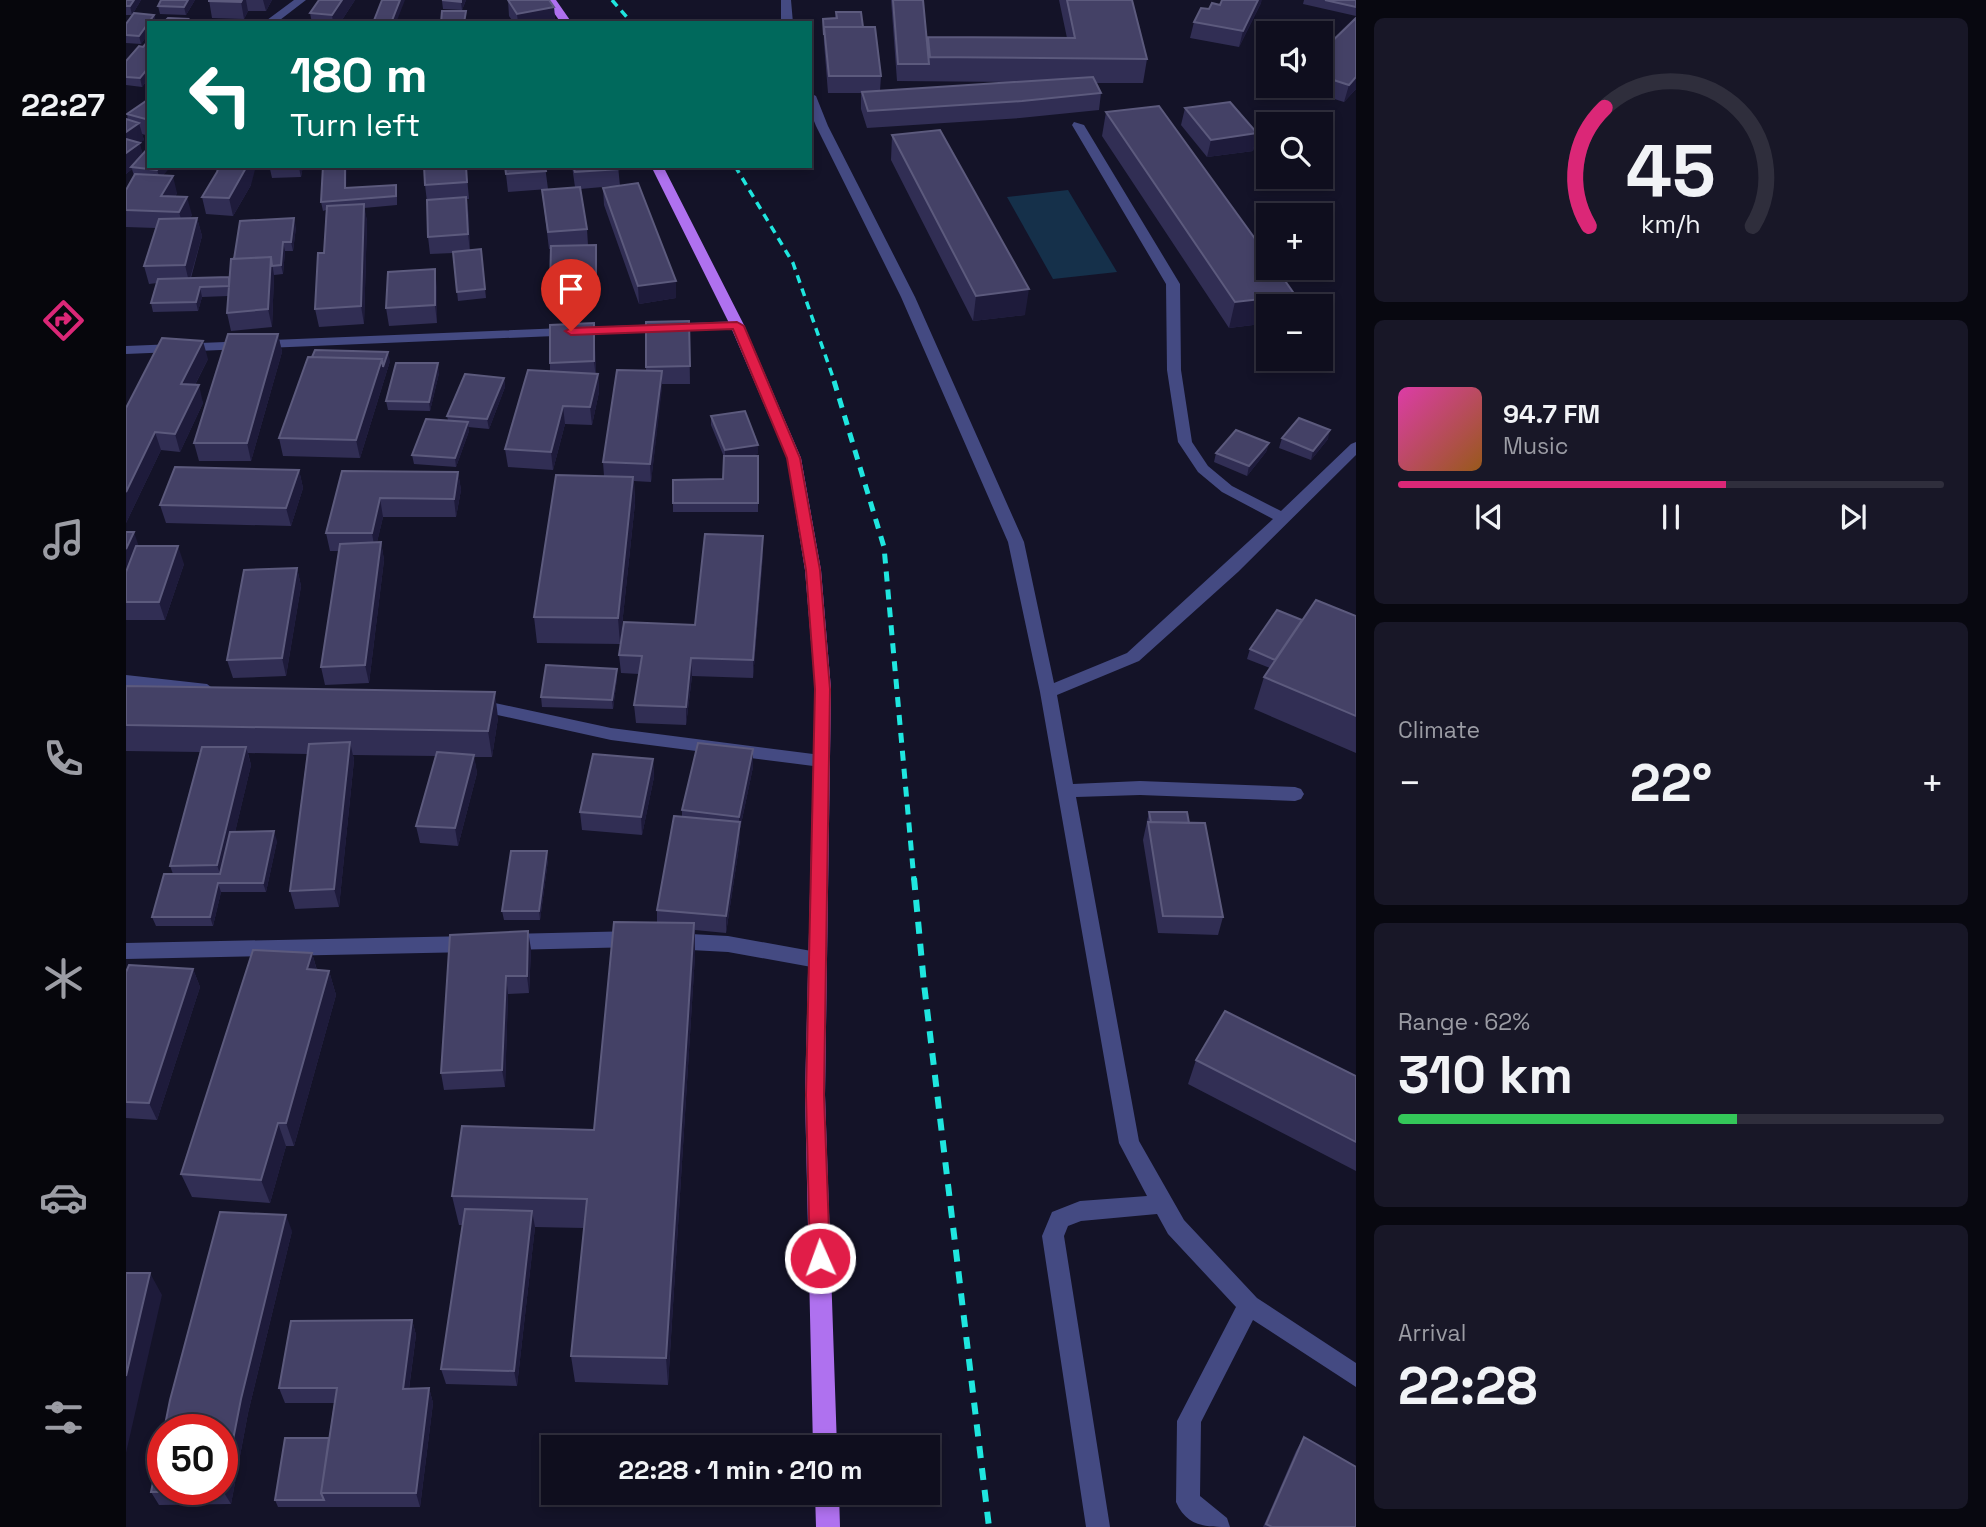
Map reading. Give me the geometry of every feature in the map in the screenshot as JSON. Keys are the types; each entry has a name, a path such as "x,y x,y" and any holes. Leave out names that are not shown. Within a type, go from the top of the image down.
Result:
{"main road":[{"path":"550,0 566,21"},
{"path":"658,168 737,326 794,458 814,583 823,689 815,1095 825,1435"},
{"path":"827,1505 828,1527"}],"street":[{"path":"271,21 301,0"},
{"path":"786,0 787,21"},
{"path":"812,101 908,297 1016,542 1048,692 1129,1143 1176,1227 1249,1305 1356,1376"},
{"path":"1078,125 1173,284 1174,370 1185,442 1203,469 1227,489 1283,518"},
{"path":"126,350 737,326"},
{"path":"1048,692 1133,657 1356,447"},
{"path":"126,681 228,694"},
{"path":"453,702 489,707 611,734 821,761"},
{"path":"1066,790 1140,788 1294,794"},
{"path":"126,951 423,946 608,938 728,944 817,960"},
{"path":"1098,1527 1053,1236 1060,1219 1080,1211 1163,1204"},
{"path":"1218,1527 1188,1502 1189,1421 1249,1305"}],"water":[{"path":"1068,190 1117,272 1053,279 1007,197"}],"building":[{"path":"126,0 134,0 130,6 126,6"},
{"path":"161,0 188,0 184,7 158,6"},
{"path":"209,0 242,0 241,2"},
{"path":"319,0 342,0 332,15 310,13"},
{"path":"382,0 400,0 392,21 374,21"},
{"path":"508,0 549,0 554,7 517,14"},
{"path":"893,0 923,0 929,64 898,64"},
{"path":"1067,0 1132,0 1147,59 930,57 928,37 1075,38"},
{"path":"1222,0 1258,0 1243,31 1194,22 1201,8 1209,9 1212,3 1220,5"},
{"path":"1325,0 1356,0 1356,7"},
{"path":"442,11 466,11 464,21 441,21"},
{"path":"836,12 861,12 863,27 824,27 824,35 823,19 837,18"},
{"path":"134,13 154,15 147,21 139,36 126,35 126,24"},
{"path":"168,18 188,19 186,21 165,21"},
{"path":"1356,18 1356,77 1349,85 1333,80 1333,40"},
{"path":"824,27 875,27 881,76 829,76"},
{"path":"147,42 147,69 140,78 126,77 126,61 139,46 143,47"},
{"path":"1093,77 1101,93 868,111 862,92"},
{"path":"147,100 147,119 127,114"},
{"path":"1230,102 1256,133 1211,140 1185,108"},
{"path":"1159,106 1256,240 1256,280 1284,280 1294,294 1256,294 1256,300 1235,302 1106,112"},
{"path":"126,119 139,123 126,132"},
{"path":"940,130 1029,289 976,296 892,135"},
{"path":"126,139 140,143 126,153"},
{"path":"147,149 147,168 159,168 157,170 131,167"},
{"path":"218,168 246,168 229,198 202,197"},
{"path":"323,168 345,168 345,188 396,185 396,196 321,202"},
{"path":"424,168 466,168 467,182 425,185"},
{"path":"505,168 545,168 546,171 506,174"},
{"path":"574,168 619,169 575,172"},
{"path":"135,174 173,176 161,196 187,197 179,212 126,210 126,190"},
{"path":"638,183 676,281 638,286 603,188"},
{"path":"580,187 587,229 548,232 542,190"},
{"path":"466,197 468,234 428,237 427,200"},
{"path":"364,204 361,306 315,309 318,253 324,253 327,206"},
{"path":"197,218 185,265 144,266 159,219"},
{"path":"294,218 291,242 283,242 281,265 272,266 271,257 234,259 240,221"},
{"path":"596,245 596,284 550,286 551,246"},
{"path":"481,249 485,289 457,292 453,252"},
{"path":"271,257 268,309 227,313 231,259"},
{"path":"435,269 435,305 386,308 388,272"},
{"path":"229,277 229,286 200,287 196,302 151,303 158,279"},
{"path":"689,321 690,366 646,367 646,322"},
{"path":"594,323 594,361 550,363 550,325"},
{"path":"228,334 278,334 247,443 194,443"},
{"path":"162,338 203,341 181,384 199,385 175,434 155,432 126,492 126,408"},
{"path":"315,350 388,352 383,367 382,359 312,357"},
{"path":"308,357 382,359 356,440 279,438"},
{"path":"396,363 438,363 429,402 386,401"},
{"path":"528,370 598,374 590,407 563,406 551,452 505,449"},
{"path":"617,370 662,371 650,464 603,462"},
{"path":"465,374 504,378 487,419 447,416"},
{"path":"745,411 758,445 725,450 711,416"},
{"path":"1299,418 1330,430 1313,451 1282,438"},
{"path":"426,419 468,422 455,458 412,455"},
{"path":"1236,430 1269,443 1249,466 1216,453"},
{"path":"724,456 758,456 758,503 673,503 673,480 723,479"},
{"path":"175,467 299,470 286,508 160,505"},
{"path":"342,471 458,472 454,499 380,498 372,533 326,533"},
{"path":"556,475 633,477 618,618 534,617"},
{"path":"126,532 134,532 126,549"},
{"path":"705,534 763,536 753,660 691,658 686,707 634,705 642,656 619,655 624,622 695,625"},
{"path":"381,542 365,665 321,667 340,544"},
{"path":"136,546 178,546 159,602 126,602 126,572"},
{"path":"297,568 282,658 227,660 244,570"},
{"path":"1316,600 1356,616 1356,716 1264,677"},
{"path":"1277,610 1302,620 1275,660 1250,649"},
{"path":"546,665 617,669 612,700 541,697"},
{"path":"126,686 495,692 488,731 126,725"},
{"path":"350,742 334,889 290,891 309,744"},
{"path":"698,743 753,749 739,817 682,810"},
{"path":"202,747 246,747 217,865 170,866"},
{"path":"437,752 474,755 455,828 416,826"},
{"path":"593,754 653,759 641,817 580,812"},
{"path":"1149,812 1187,812 1189,823 1151,822"},
{"path":"674,816 740,822 726,916 657,910"},
{"path":"1148,822 1205,823 1223,917 1163,916"},
{"path":"274,831 263,883 218,883 210,917 152,917 164,874 220,874 230,832"},
{"path":"511,851 547,851 539,911 502,911"},
{"path":"614,922 694,923 666,1358 571,1356 587,1199 452,1196 462,1126 594,1130"},
{"path":"528,931 527,976 506,976 502,1070 441,1073 450,935"},
{"path":"253,950 312,953 307,969 329,971 286,1123 278,1123 261,1180 181,1174"},
{"path":"129,965 193,969 149,1103 126,1102 126,972"},
{"path":"1225,1011 1356,1076 1356,1142 1196,1060"},
{"path":"465,1209 532,1211 514,1371 441,1369"},
{"path":"220,1212 286,1215 238,1414 167,1414"},
{"path":"126,1273 150,1273 126,1376"},
{"path":"412,1320 403,1389 429,1388 416,1493 321,1493 337,1388 279,1388 291,1321"},
{"path":"1304,1437 1356,1467 1356,1527 1272,1527 1266,1524"},
{"path":"285,1438 329,1438 321,1493 324,1500 275,1500"}],"railway":[{"path":"612,0 630,21"},
{"path":"736,168 793,263 835,383"},
{"path":"834,381 884,547 914,880"},
{"path":"914,878 924,984 989,1527"}],"route":[{"path":"571,331 737,326 794,458 813,570 823,689 815,1095 820,1258"}]}
